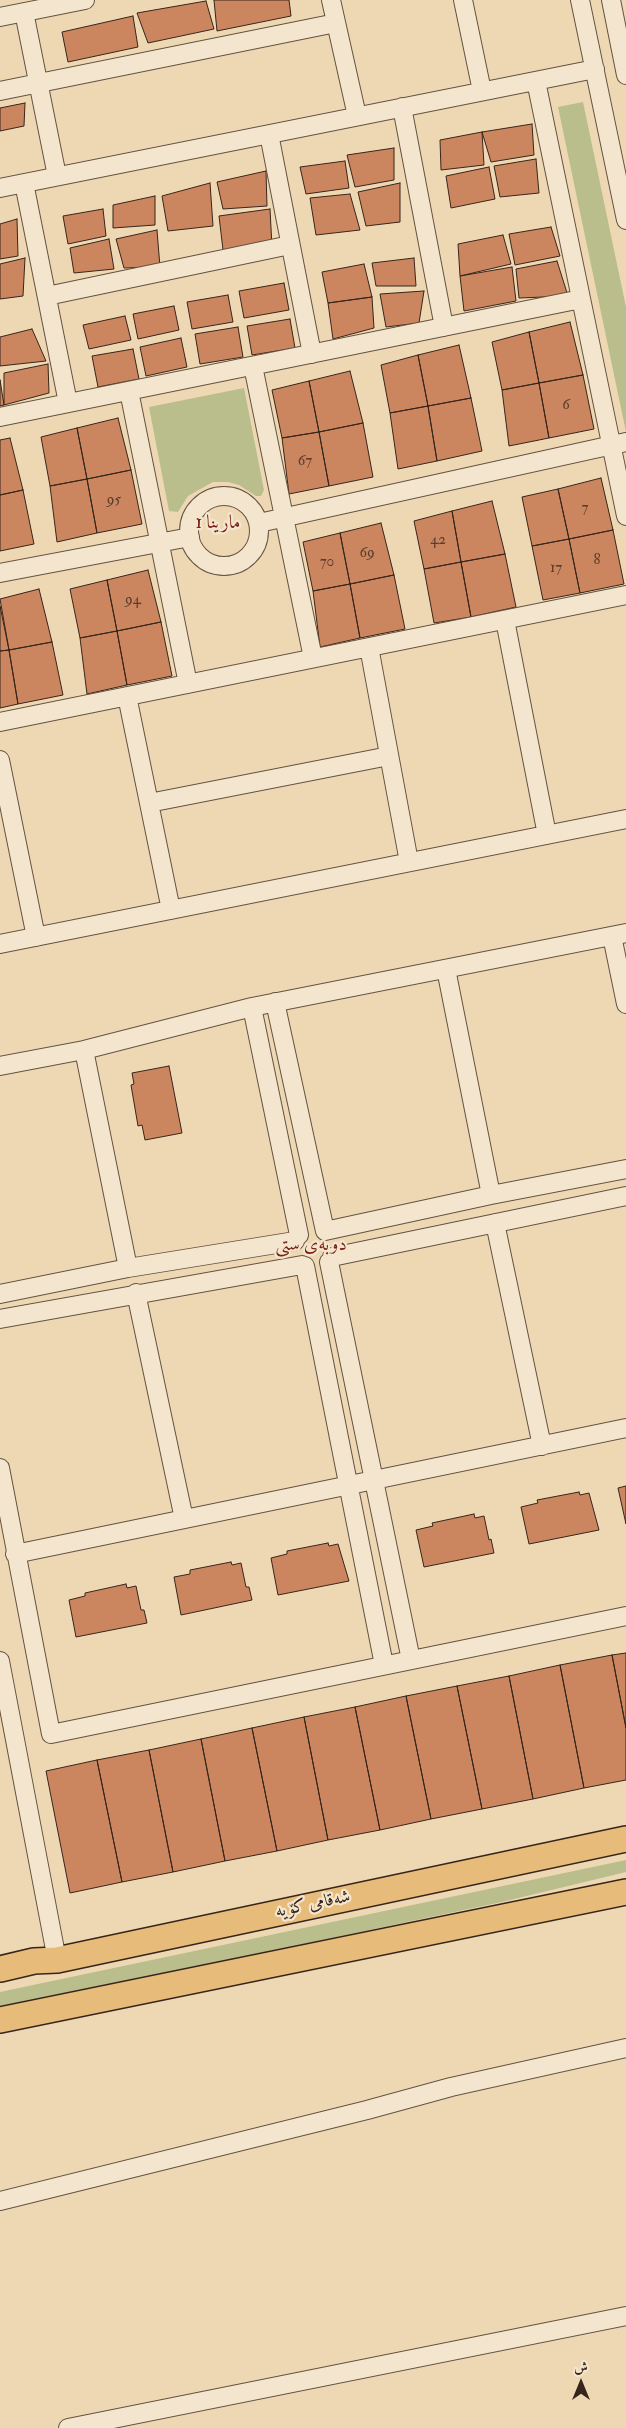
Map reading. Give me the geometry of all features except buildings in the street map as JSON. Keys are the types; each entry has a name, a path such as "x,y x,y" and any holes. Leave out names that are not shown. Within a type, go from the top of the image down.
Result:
{"highway":[{"name":"شەقامی کۆیە","path":"0,1969 34,1961 57,1960 626,1839"},
{"path":"0,2020 626,1892"}],"street":[{"path":"57,176 38,83 9,11 85,0"},
{"path":"331,0 357,116"},
{"path":"464,0 482,91"},
{"path":"580,0 626,220"},
{"path":"610,0 625,69"},
{"path":"0,91 336,23"},
{"path":"0,188 595,69"},
{"path":"536,81 581,299 619,444 626,516"},
{"path":"402,107 444,327"},
{"path":"269,134 312,354"},
{"path":"24,183 68,403"},
{"path":"47,296 290,245"},
{"path":"0,417 581,299"},
{"path":"253,366 313,658"},
{"path":"129,391 188,684"},
{"path":"259,523 619,444"},
{"path":"225,496 242,501 255,513 259,523 260,535 257,545 242,562 231,566 209,563 199,556 190,538 190,523 194,512 202,503 213,498 225,496"},
{"path":"0,573 190,538"},
{"path":"0,722 626,595"},
{"path":"505,620 546,835"},
{"path":"369,647 409,862"},
{"path":"127,696 171,910"},
{"path":"149,802 389,756"},
{"path":"0,760 36,937"},
{"path":"0,944 626,819"},
{"path":"0,1066 84,1050 252,1007 619,934 626,1004"},
{"path":"446,969 491,1195"},
{"path":"276,1002 325,1231 332,1240 330,1259 373,1480 411,1660"},
{"path":"252,1007 297,1238 294,1252 304,1266 384,1665"},
{"path":"84,1050 128,1268"},
{"path":"0,1294 128,1268 297,1238 314,1228 325,1231 491,1195 626,1169"},
{"path":"0,1319 136,1293 304,1266 317,1268 330,1259 618,1198 605,1173"},
{"path":"495,1223 542,1446"},
{"path":"136,1293 184,1519"},
{"path":"15,1554 626,1428"},
{"path":"0,1468 51,1734 626,1616"},
{"path":"0,1660 57,1960"},
{"path":"0,2201 451,2088 626,2048"},
{"path":"68,2428 626,2316"}],"green space":[{"path":"583,102 626,307 626,432 558,107"},
{"path":"244,388 264,490 261,496 256,496 239,485 228,482 213,482 188,496 178,512 169,511 149,407"},
{"path":"626,1860 626,1872 502,1902 0,2008 0,1992"}],"district":[{"name":"مارینا 1","path":"218,524"},
{"name":"دوبه‌ی ستی","path":"311,1246"}]}
